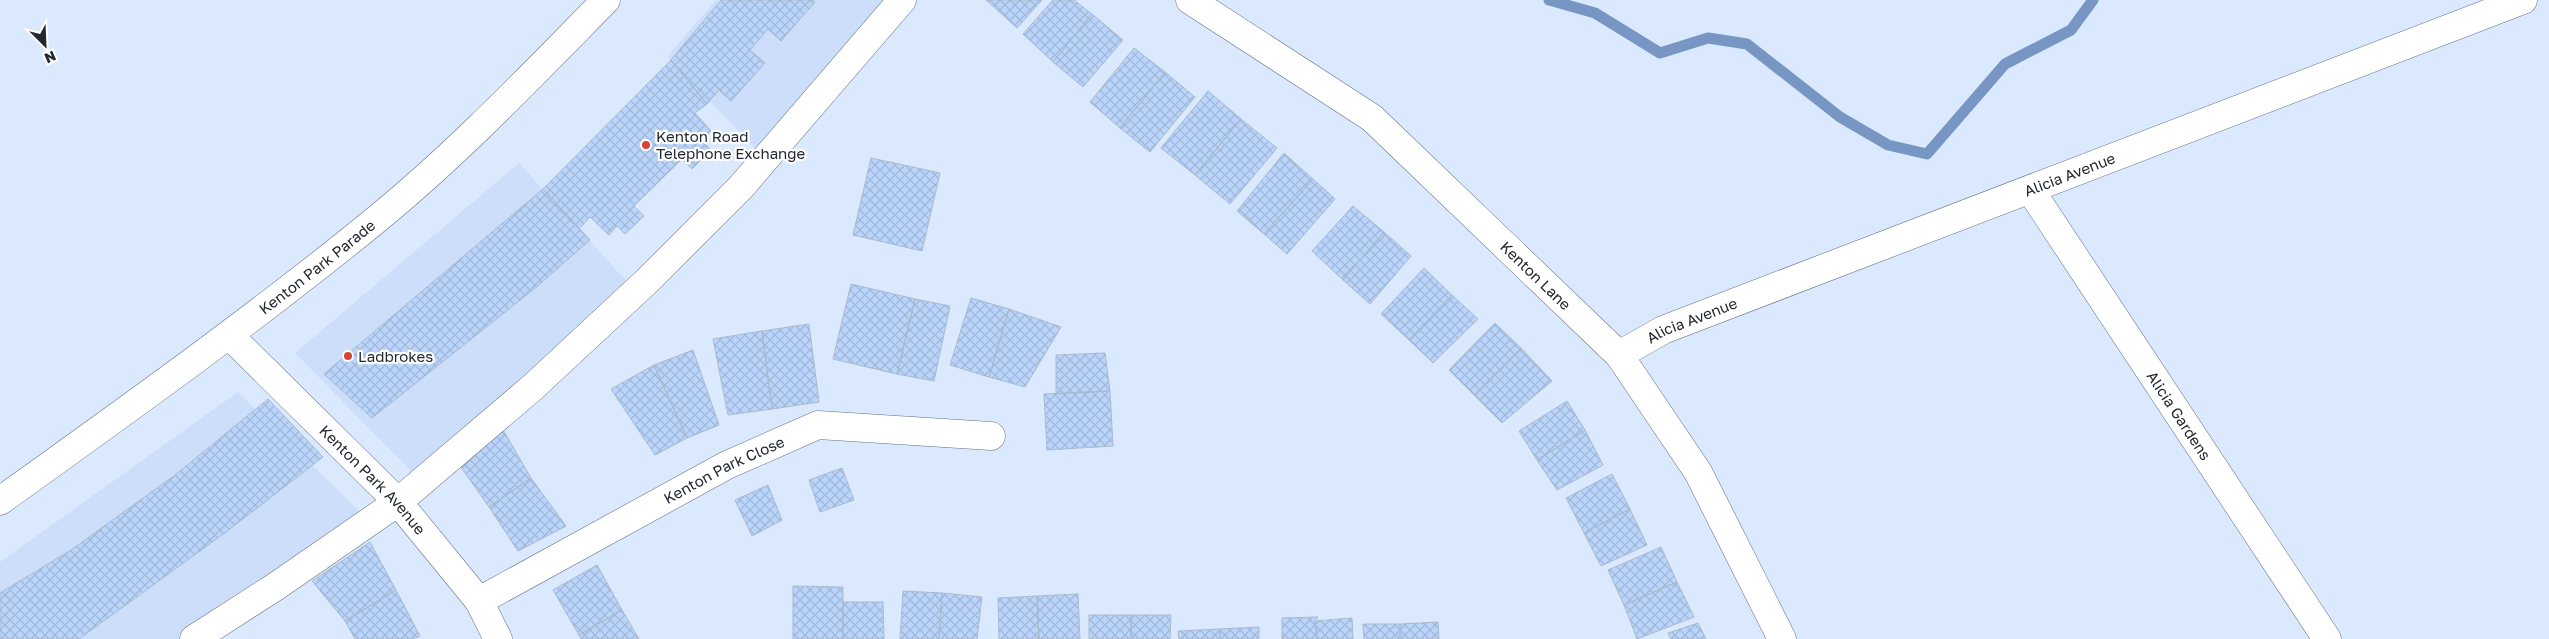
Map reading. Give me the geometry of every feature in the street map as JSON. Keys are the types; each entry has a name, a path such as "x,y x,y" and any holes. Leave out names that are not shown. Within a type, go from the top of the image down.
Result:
{"street":[{"name":"Kenton Park Parade","path":"0,501 229,335 379,217 506,102 606,0"},
{"path":"194,639 275,587 398,502 532,387 647,281 741,187 902,0"},
{"name":"Kenton Lane","path":"1190,0 1372,118 1619,355 1698,472 1782,639"},
{"name":"Alicia Avenue","path":"1619,355 1663,330 2031,191 2523,0"},
{"name":"Alicia Gardens","path":"2031,191 2327,639"},
{"name":"Kenton Park Avenue","path":"229,335 398,502 479,601 498,639"},
{"name":"Kenton Park Close","path":"479,601 727,465 818,425 991,436"}],"shaded area":[{"path":"716,0 892,0 758,151 667,57"},
{"path":"519,163 629,284 413,473 295,353"},
{"path":"238,392 366,518 189,639 0,639 0,562"}],"building":[{"path":"721,0 813,0 815,2 781,41 768,29 750,50 765,63 731,101 719,90 707,104 671,60"},
{"path":"986,0 1042,0 1017,28"},
{"path":"1053,0 1074,0 1092,14 1053,62 1023,34"},
{"path":"1092,14 1123,40 1083,87 1053,62"},
{"path":"1134,48 1165,72 1120,128 1090,102"},
{"name":"Kenton Road Telephone Exchange","path":"671,60 707,104 695,113 711,131 701,140 711,150 692,169 682,159 634,206 644,216 625,234 617,226 609,235 590,217 579,229 543,189"},
{"path":"1165,72 1195,97 1150,152 1120,128"},
{"path":"1208,91 1241,119 1195,175 1161,148"},
{"path":"1241,119 1277,148 1230,204 1195,175"},
{"path":"1284,153 1313,179 1264,234 1237,211"},
{"path":"871,158 940,173 922,251 853,235"},
{"path":"1313,179 1335,199 1287,254 1264,234"},
{"path":"543,189 590,240 534,289 372,418 324,374"},
{"path":"1353,206 1384,232 1343,280 1312,251"},
{"path":"1384,232 1411,256 1370,304 1343,280"},
{"path":"1424,268 1452,295 1409,340 1381,314"},
{"path":"851,284 915,299 897,374 833,359"},
{"path":"1452,295 1478,319 1433,363 1409,340"},
{"path":"971,298 1009,309 989,377 950,365"},
{"path":"915,299 950,306 934,381 897,374"},
{"path":"1009,309 1061,327 1025,387 989,377"},
{"path":"1495,323 1521,348 1474,395 1449,370"},
{"path":"809,324 819,402 772,409 762,331"},
{"path":"762,331 772,409 728,415 713,339"},
{"path":"1521,348 1552,381 1502,423 1474,395"},
{"path":"693,350 719,425 687,438 654,365"},
{"path":"1105,353 1110,391 1056,394 1056,355"},
{"path":"654,365 687,438 655,455 611,389"},
{"path":"1110,391 1113,446 1047,450 1044,394"},
{"path":"268,399 323,457 226,532 79,639 0,639 0,593 71,550 175,475"},
{"path":"1567,401 1585,430 1537,460 1519,431"},
{"path":"502,428 531,478 489,507 458,463"},
{"path":"1585,430 1603,465 1557,490 1537,460"},
{"path":"842,468 854,500 820,512 809,480"},
{"path":"1612,474 1630,509 1584,533 1566,498"},
{"path":"531,478 566,526 518,551 489,507"},
{"path":"768,485 782,520 752,536 735,500"},
{"path":"1630,509 1647,545 1601,566 1584,533"},
{"path":"370,542 396,590 345,621 312,581"},
{"path":"1661,547 1677,582 1624,605 1608,570"},
{"path":"597,565 622,610 579,635 553,590"},
{"path":"1677,582 1694,617 1637,639 1624,605"},
{"path":"793,586 843,587 843,639 793,639"},
{"path":"396,590 420,636 414,639 355,639 345,621"},
{"path":"903,591 942,593 939,639 900,639"},
{"path":"942,593 982,597 977,639 939,639"},
{"path":"1078,594 1080,639 1039,639 1037,596"},
{"path":"1037,596 1039,639 999,639 998,598"},
{"path":"843,602 883,602 884,639 843,639"},
{"path":"622,610 639,639 581,639 579,635"},
{"path":"1089,615 1131,615 1131,639 1089,639"},
{"path":"1131,615 1171,615 1170,639 1131,639"},
{"path":"1318,617 1315,621 1317,639 1282,639 1282,618"},
{"path":"1352,618 1353,639 1317,639 1315,621"},
{"path":"1438,622 1439,639 1400,639 1400,624"},
{"path":"1698,623 1706,639 1671,639 1668,633"},
{"path":"1363,624 1400,624 1400,639 1364,639"},
{"path":"1259,627 1259,639 1220,639 1220,629"},
{"path":"1220,629 1220,639 1179,639 1178,631"}],"waterway":[{"path":"1549,0 1595,13 1660,53 1708,38 1747,44 1840,117 1888,145 1927,154 2005,64 2071,30 2093,0"}],"place":[{"name":"Kenton Road Telephone Exchange","path":"646,145"},
{"name":"Ladbrokes","path":"348,356"}]}
